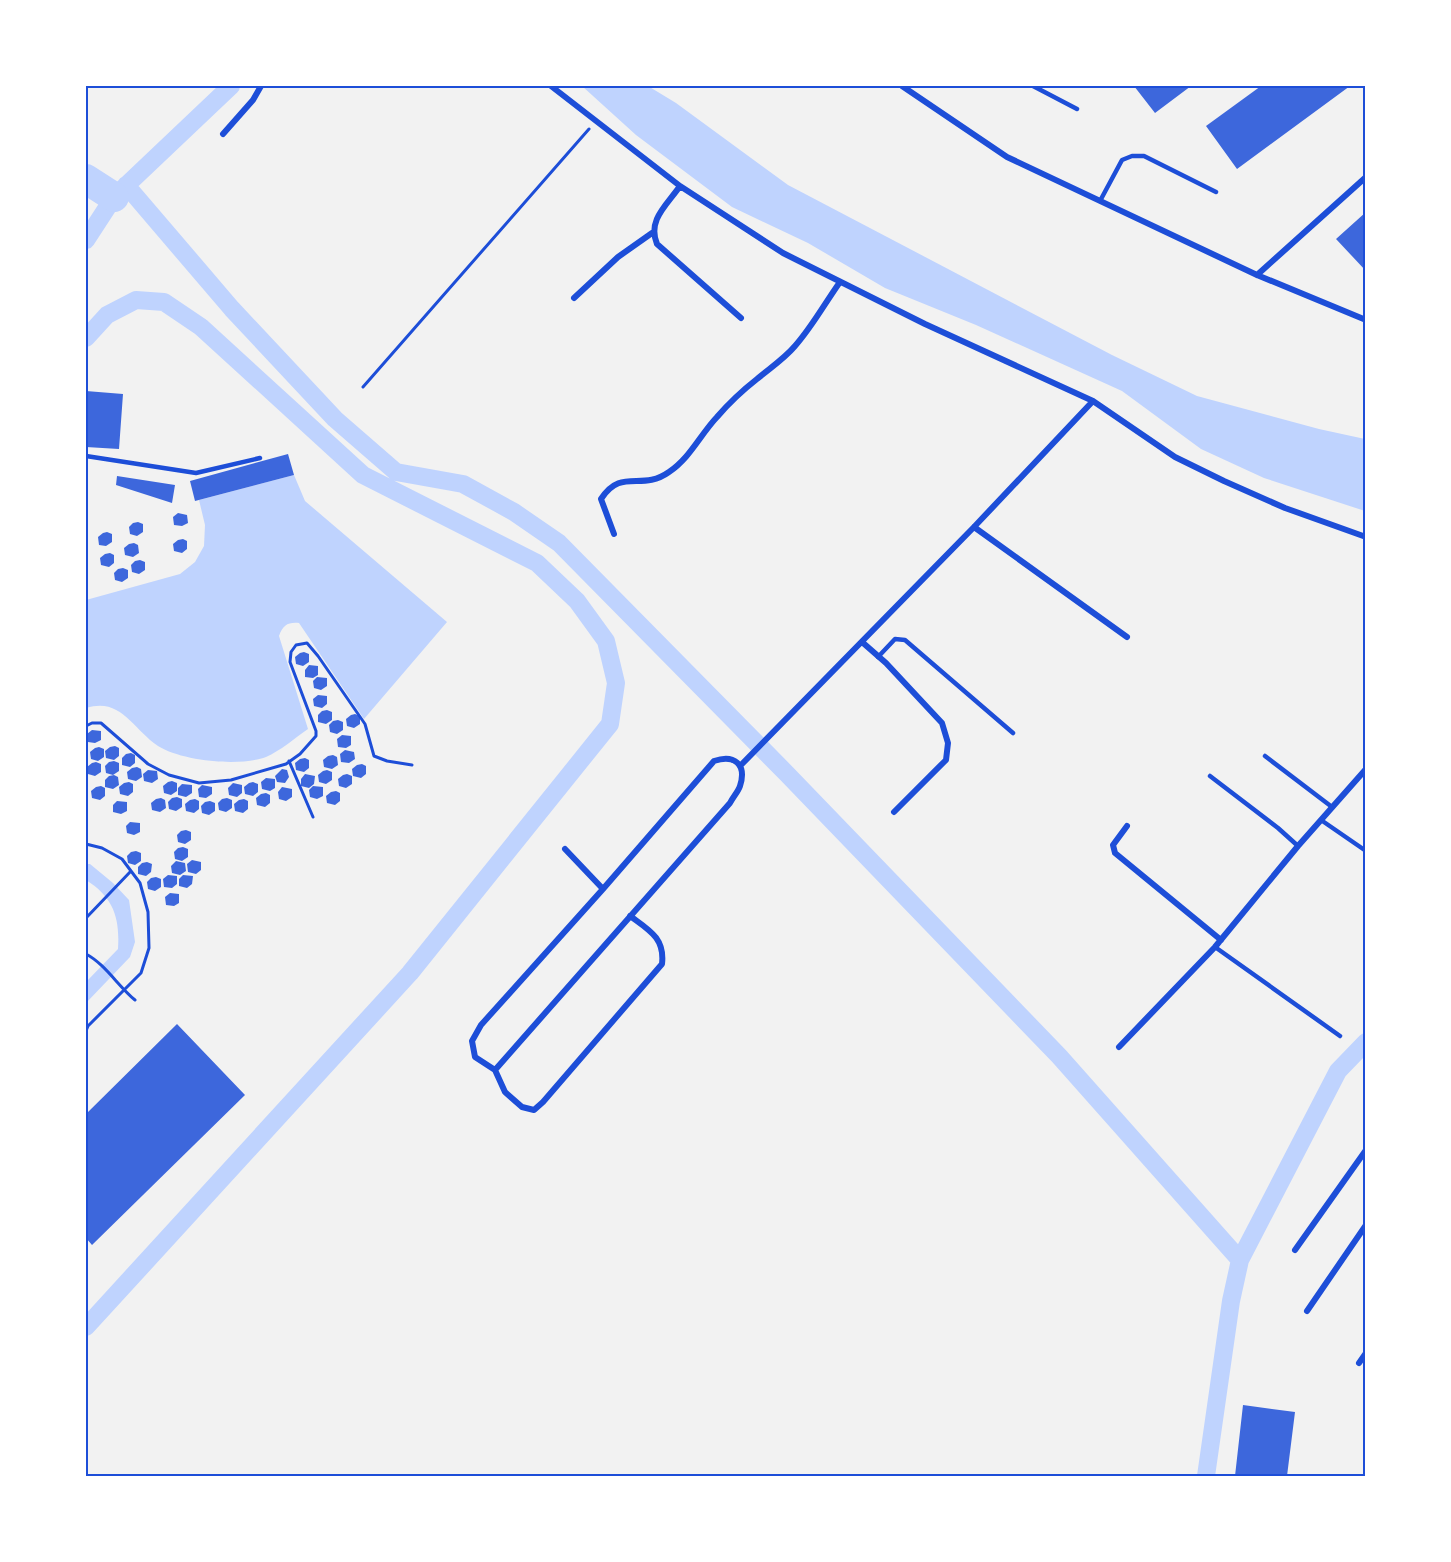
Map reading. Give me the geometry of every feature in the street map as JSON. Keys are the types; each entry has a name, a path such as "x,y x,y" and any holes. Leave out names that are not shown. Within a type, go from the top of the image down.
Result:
{"street":[{"path":"223,134 253,100 261,86"},
{"path":"550,86 680,186 783,254 925,324 1093,401 1184,462 1285,508 1365,537"},
{"path":"902,86 1007,157 1257,275 1365,320"},
{"path":"1257,275 1365,177"},
{"path":"680,186 655,221 652,233 657,244 741,318"},
{"path":"574,298 618,257 652,233"},
{"path":"614,534 601,500 607,491 616,483 646,482 670,472 695,448 717,416 796,345 840,282"},
{"path":"740,766 974,527 1093,401"},
{"path":"974,527 1127,637"},
{"path":"862,642 942,723 948,743 946,760 894,812"},
{"path":"495,1070 630,916 730,802 740,788 743,773 733,759 722,758 714,761 481,1025 472,1041 476,1057 495,1070 505,1092 522,1107 534,1110 543,1102 662,964 663,951 660,943 651,932 630,916"},
{"path":"1119,1047 1215,947 1365,769"},
{"path":"1126,826 1113,845 1115,853 1221,940"},
{"path":"565,849 603,889"},
{"path":"1295,1250 1365,1150"},
{"path":"1306,1311 1365,1224"},
{"path":"1359,1363 1365,1353"}],"lane":[{"path":"1033,86 1077,109"},
{"path":"1100,201 1122,160 1132,156 1144,156 1216,192"},
{"path":"86,456 196,473 260,458"},
{"path":"878,657 895,639 905,640 1013,733"},
{"path":"1265,756 1332,807"},
{"path":"1210,776 1298,846"},
{"path":"1321,820 1365,851"},
{"path":"1215,947 1340,1036"}],"path":[{"path":"363,387 596,121"},
{"path":"86,726 101,723 148,764 169,776 199,783 231,780 267,770 300,754 316,736 290,662 291,652 296,645 307,643 365,724 374,756 387,761 412,765"},
{"path":"289,761 313,816"},
{"path":"86,844 102,848 122,859 140,883 148,912 149,948 141,973 88,1026 86,1031"},
{"path":"86,918 131,871"},
{"path":"86,954 94,958 135,1000"}],"water":[{"path":"582,86 648,86 676,103 788,185 1112,355 1197,396 1365,439 1365,511 1264,478 1201,449 1122,391 976,325 885,288 808,243 732,207 636,135"},
{"path":"294,475 305,501 447,622 364,719 299,623 286,625 279,636 308,729 266,757 241,762 226,762 181,755 158,746 117,710 98,706 86,708 86,600 180,574 195,562 204,546 205,525 199,500"},
{"path":"86,864 90,864 113,883 129,900 135,942 130,957 86,1003 86,982 118,949 118,927 109,901 103,893 86,880"}],"building":[{"path":"1134,86 1191,86 1155,113"},
{"path":"1261,86 1350,86 1237,169 1206,126"},
{"path":"1366,212 1366,271 1336,239"},
{"path":"86,391 123,394 119,449 86,447"},
{"path":"288,454 294,475 195,501 190,481"},
{"path":"117,476 175,485 172,503 116,485"},
{"path":"178,513 187,515 188,523 182,526 174,525 173,517"},
{"path":"138,522 143,524 143,532 137,536 130,534 129,527"},
{"path":"107,532 112,534 112,542 106,546 99,545 98,537"},
{"path":"183,539 187,541 187,549 182,553 174,551 173,544"},
{"path":"134,543 138,545 139,553 133,557 125,555 124,548"},
{"path":"110,553 114,555 114,563 109,567 101,565 100,558"},
{"path":"140,560 145,562 145,570 139,574 132,572 131,565"},
{"path":"123,568 128,570 128,578 122,582 115,580 114,573"},
{"path":"304,652 309,654 309,662 303,666 296,664 295,657"},
{"path":"309,665 318,666 318,675 313,678 305,677 305,670"},
{"path":"317,677 327,678 327,686 321,690 314,688 313,681"},
{"path":"318,695 327,696 327,704 322,708 314,706 313,699"},
{"path":"327,710 332,712 332,720 326,724 318,722 318,715"},
{"path":"355,714 360,716 360,724 354,728 347,726 346,719"},
{"path":"338,720 343,722 343,730 337,734 330,732 329,725"},
{"path":"92,730 101,731 101,740 95,743 88,742 87,734"},
{"path":"342,735 351,736 351,745 346,748 338,747 337,739"},
{"path":"115,746 119,748 119,756 114,760 106,758 105,751"},
{"path":"99,747 104,749 104,757 98,761 91,759 90,752"},
{"path":"345,750 354,752 355,759 349,763 341,762 340,754"},
{"path":"131,753 135,755 135,763 130,767 122,765 122,758"},
{"path":"333,755 337,757 338,765 332,769 324,767 323,760"},
{"path":"305,758 309,760 309,768 304,772 296,770 295,763"},
{"path":"114,761 119,763 119,771 113,775 106,773 105,766"},
{"path":"96,762 101,764 101,772 95,776 88,774 87,767"},
{"path":"362,764 366,766 366,774 361,778 353,776 352,769"},
{"path":"137,767 141,769 142,777 136,781 128,779 127,772"},
{"path":"282,769 287,770 289,777 285,783 277,782 275,776"},
{"path":"148,770 157,771 158,779 152,783 144,781 143,774"},
{"path":"327,770 332,772 332,780 326,784 319,782 318,775"},
{"path":"305,774 315,776 314,784 309,788 301,786 301,779"},
{"path":"347,774 352,776 352,784 346,788 339,786 338,779"},
{"path":"114,775 118,777 119,785 113,789 105,787 105,780"},
{"path":"266,778 275,779 275,788 270,791 262,789 261,782"},
{"path":"172,781 177,783 177,791 171,795 164,793 163,786"},
{"path":"129,782 133,784 133,792 128,796 120,794 119,787"},
{"path":"253,782 258,784 258,792 253,796 245,794 244,787"},
{"path":"233,783 242,785 242,793 237,797 229,795 228,788"},
{"path":"182,784 192,785 192,793 186,797 178,795 178,788"},
{"path":"202,785 212,787 212,794 206,798 199,797 198,789"},
{"path":"101,786 105,788 105,796 100,800 92,798 91,791"},
{"path":"313,786 323,787 323,796 317,799 310,797 309,790"},
{"path":"282,787 292,789 292,797 286,801 279,799 278,792"},
{"path":"336,791 340,793 340,801 335,805 327,803 326,796"},
{"path":"266,793 270,795 270,803 265,807 257,805 256,798"},
{"path":"177,797 182,799 182,807 176,811 169,809 168,802"},
{"path":"161,798 165,800 166,808 160,812 152,810 151,803"},
{"path":"227,798 232,800 232,808 226,812 219,810 218,803"},
{"path":"195,799 199,801 199,809 194,813 186,811 185,804"},
{"path":"244,799 248,801 248,809 243,813 235,811 234,804"},
{"path":"117,801 127,802 127,811 121,814 113,812 113,805"},
{"path":"210,801 215,803 215,811 209,815 202,813 201,806"},
{"path":"130,822 140,823 140,832 134,835 127,833 126,826"},
{"path":"186,830 191,832 191,840 185,844 178,842 177,835"},
{"path":"183,847 188,849 188,857 182,861 175,859 174,852"},
{"path":"136,851 141,853 141,861 135,865 128,863 127,856"},
{"path":"192,860 201,862 201,870 196,874 188,872 187,864"},
{"path":"176,861 185,863 186,871 180,875 172,873 171,866"},
{"path":"147,862 152,864 151,872 146,876 138,874 138,867"},
{"path":"168,875 177,876 177,884 172,888 164,887 163,879"},
{"path":"183,875 193,876 192,884 187,888 179,886 179,879"},
{"path":"156,877 161,879 161,887 155,891 148,889 147,882"},
{"path":"170,893 179,894 179,903 174,906 166,905 165,897"},
{"path":"177,1024 245,1095 92,1245 86,1238 86,1114"},
{"path":"1243,1405 1295,1412 1287,1476 1235,1476"}],"waterway":[{"path":"86,240 114,197 231,86"},
{"path":"86,179 114,197"},
{"path":"126,185 232,309 335,419 396,472 463,484 514,512 559,543 787,774 1059,1056 1240,1260"},
{"path":"86,338 107,315 136,300 164,302 201,327 363,475 537,563 577,601 606,641 616,683 610,724 410,973 86,1327"},
{"path":"1206,1476 1231,1301 1240,1260 1338,1071 1366,1042"}]}
